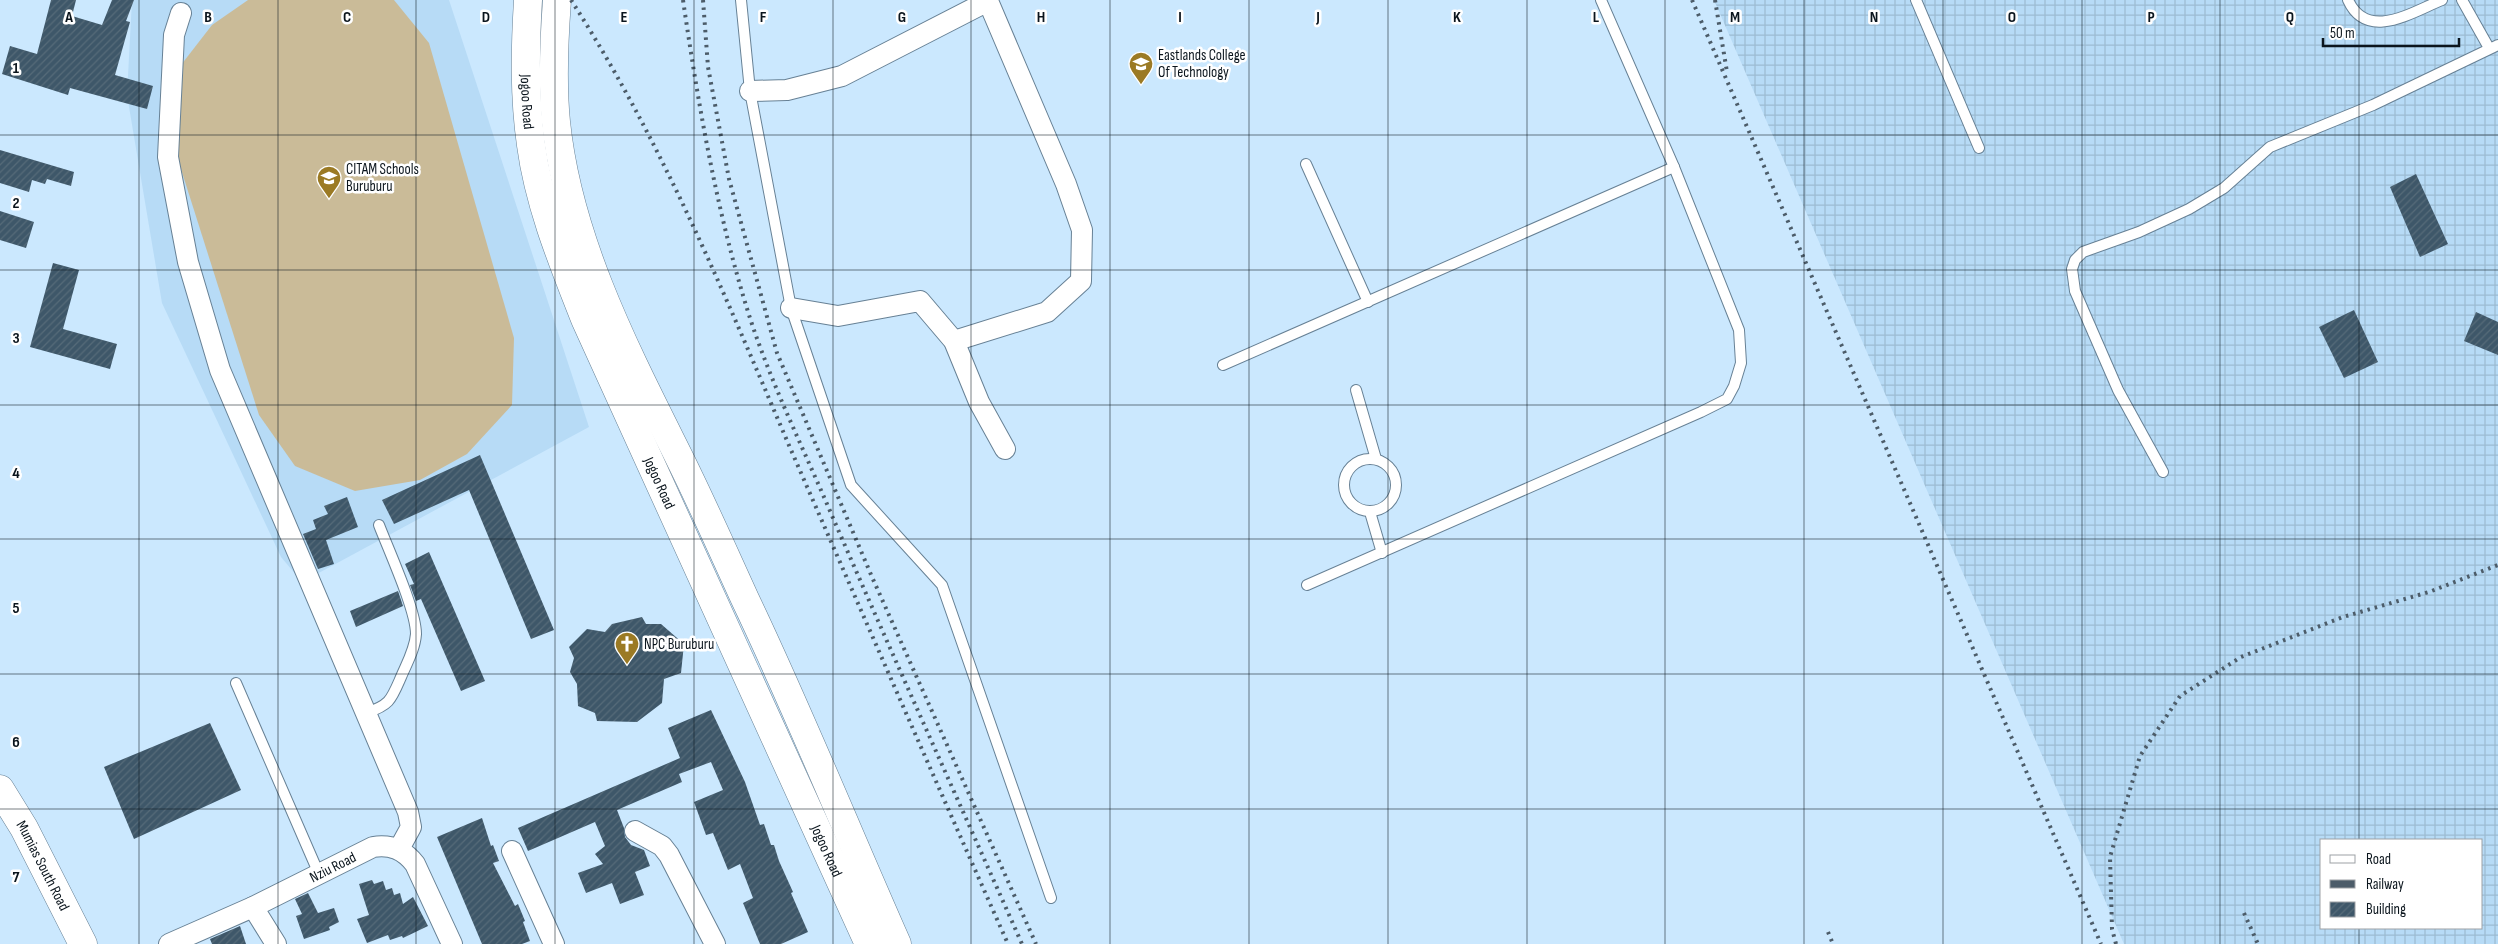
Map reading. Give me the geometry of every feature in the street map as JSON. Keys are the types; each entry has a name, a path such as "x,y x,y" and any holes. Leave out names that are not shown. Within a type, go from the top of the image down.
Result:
{"main road":[{"name":"Jogoo Road","path":"528,0 525,53 526,93 531,146 540,187 558,249 585,319 869,944"},
{"name":"Jogoo Road","path":"557,11 556,122 563,166 574,213 591,264 648,395 766,643 897,944"},
{"name":"Mumias South Road","path":"0,789 24,828 83,944"}],"street":[{"path":"750,91 787,90 842,76 990,1 1066,184 1082,230 1081,281 1048,312 954,341"},
{"path":"181,13 174,35 168,157 188,262 220,370 408,812 412,827 399,849 409,856 415,864 452,944"},
{"path":"790,308 838,316 920,301 954,341 979,402 1006,449"},
{"path":"635,831 662,846 669,855 715,944"},
{"name":"Nziu Road","path":"169,944 253,907 373,847 385,845 399,849"},
{"path":"512,851 554,944"},
{"path":"253,907 276,944"}],"lane":[{"path":"741,0 750,91 790,308 851,485 942,585 1051,898"},
{"path":"1307,586 1727,399 1734,386 1741,363 1739,330 1674,167 1601,0"},
{"path":"1916,0 1979,148"},
{"path":"2348,0 2363,19 2374,22 2390,22 2442,0"},
{"path":"2163,472 2118,390 2075,291 2072,269 2075,260 2083,252 2138,232 2189,209 2224,188 2270,147 2373,105 2494,47 2462,0"},
{"path":"1306,164 1368,302"},
{"path":"1223,365 1674,167"},
{"path":"1356,390 1376,459"},
{"path":"1376,459 1392,469 1397,488 1388,506 1370,512 1353,506 1344,491 1346,474 1358,461 1376,459"},
{"path":"1370,512 1382,553"},
{"path":"366,712 387,704 392,698 414,645 416,634 413,617 379,525"},
{"path":"236,684 319,874"}],"shaded area":[{"name":"CITAM Schools Buruburu","path":"132,0 449,0 589,427 302,582 281,557 162,303 127,95"},
{"name":"CITAM Schools Buruburu","path":"248,0 394,0 429,43 514,338 512,405 467,454 420,480 355,491 295,466 259,415 174,147 174,74 212,25"},
{"path":"1714,0 2498,0 2498,944 2124,944"}],"building":[{"path":"51,0 76,0 72,16 102,25 112,0 134,0 126,21 130,22 115,75 153,86 147,109 70,88 68,95 2,74 10,46 37,54"},
{"path":"0,150 74,172 71,186 47,179 45,184 32,180 29,192 0,183"},
{"path":"2416,174 2448,244 2420,257 2390,187"},
{"path":"0,211 34,222 26,248 0,240"},
{"path":"53,263 79,270 63,329 117,344 110,369 30,347"},
{"path":"2354,310 2378,362 2344,378 2319,327"},
{"path":"2476,312 2498,322 2498,355 2464,341"},
{"path":"480,455 554,630 531,639 469,490 394,524 382,500"},
{"path":"347,497 358,527 326,540 334,564 318,569 303,534 316,529 313,520 328,514 324,506"},
{"path":"429,552 485,681 461,691 421,599 416,601 410,585 414,584 405,564"},
{"path":"398,591 403,606 356,627 350,611"},
{"name":"NPC Buruburu","path":"642,617 646,624 661,624 684,644 681,673 664,679 662,703 637,722 597,721 595,713 578,706 577,684 570,672 574,658 569,647 587,629 605,632 612,624"},
{"path":"711,710 745,782 760,825 764,824 771,845 774,845 793,892 791,893 808,932 781,944 760,944 743,903 753,898 740,864 728,870 713,833 706,835 694,802 723,790 711,762 679,774 682,782 617,810 624,828 625,837 631,845 644,850 650,866 635,872 644,895 620,904 612,883 586,893 578,873 603,864 595,854 605,846 595,822 528,851 518,828 680,758 668,728"},
{"path":"210,723 241,790 134,839 104,767"},
{"path":"482,818 491,846 493,845 499,861 493,863 515,906 518,904 525,921 523,922 530,941 522,944 482,944 437,837"},
{"path":"372,880 374,884 383,881 386,890 392,888 394,895 400,893 403,904 413,897 428,926 403,938 402,936 390,940 388,935 367,943 357,919 369,915 359,884"},
{"path":"308,893 318,913 334,908 339,922 329,927 330,930 304,939 296,916 302,914 295,899"},
{"path":"240,926 246,944 212,944 210,939"}],"railway":[{"path":"571,0 634,108 690,220 1008,944"},
{"path":"683,0 701,114 716,190 734,265 754,330 786,411 1022,944"},
{"path":"703,0 708,67 729,179 777,353 872,577 1036,944"},
{"path":"1692,0 2101,944"},
{"path":"1715,0 1727,72"},
{"path":"2116,944 2112,929 2110,857 2140,756 2180,696 2241,657 2343,617 2429,592 2498,565"},
{"path":"2244,913 2258,944"},
{"path":"1828,932 1833,944"}],"place":[{"name":"Eastlands College Of Technology","path":"1141,85"},
{"name":"CITAM Schools Buruburu","path":"329,199"},
{"name":"NPC Buruburu","path":"627,665"}]}
